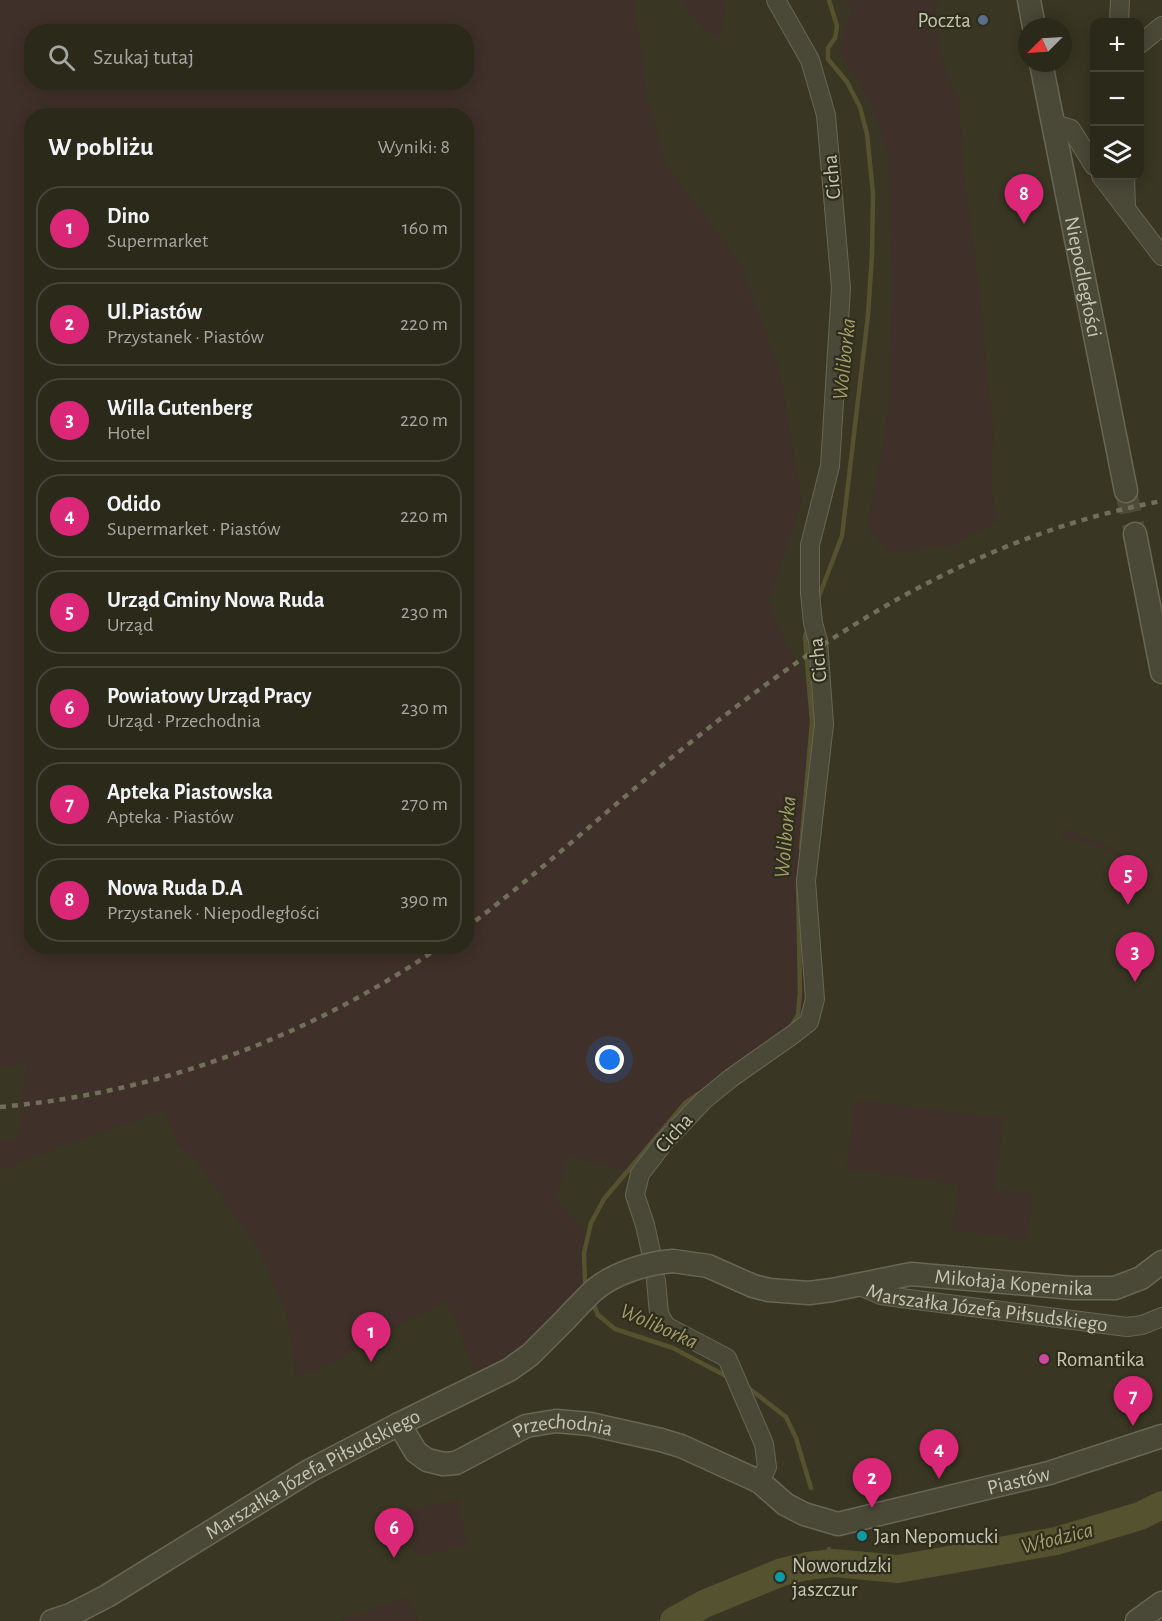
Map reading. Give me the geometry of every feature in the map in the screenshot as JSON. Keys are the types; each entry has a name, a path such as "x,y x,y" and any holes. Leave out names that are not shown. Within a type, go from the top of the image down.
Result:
{"street":[{"name":"Cicha","path":"754,1479 767,1467 764,1444 727,1358 666,1326 659,1314 651,1253 635,1195 640,1174 665,1141 704,1100 809,1022 815,999 806,881 824,724 818,641 813,623 810,593 810,545 830,466 841,288 826,115 810,60 776,0"},
{"path":"1119,18 1120,0"},
{"path":"1028,1 1032,18"},
{"path":"1144,41 1162,26"},
{"name":"Niepodległości","path":"1043,72 1126,491"},
{"path":"1052,123 1071,129 1090,158"},
{"path":"1104,180 1162,256"},
{"path":"1125,180 1126,208"},
{"path":"1135,534 1161,661"},
{"name":"Marszałka Józefa Piłsudskiego","path":"52,1621 70,1615 107,1596 309,1471 509,1370 530,1355 594,1290 604,1283 646,1265 673,1261 708,1266 753,1286 785,1293 809,1293 858,1285 881,1295 1127,1327 1142,1325 1162,1317"},
{"name":"Mikołaja Kopernika","path":"858,1285 911,1274 1073,1288 1115,1288 1141,1278 1162,1262"},
{"name":"Przechodnia","path":"399,1424 416,1452 427,1460 442,1464 456,1463 526,1426 556,1421 590,1424 661,1440 681,1446 754,1479 784,1504 804,1514 838,1524"},
{"name":"Piastów","path":"838,1524 1049,1473 1162,1436"},
{"path":"1137,1621 1162,1603"}],"shaded area":[{"path":"0,0 634,0 647,98 666,164 741,263 780,372 802,502 768,602 824,724 806,881 809,1022 628,1171 567,1156 556,1200 588,1234 587,1287 566,1319 481,1384 447,1300 319,1370 296,1375 286,1311 260,1253 196,1159 179,1147 164,1110 0,1170 0,1141 17,1139 27,1062 0,1069"},
{"path":"680,0 724,0 725,14 720,39 704,29"},
{"path":"845,0 937,0 940,55 958,98 965,183 979,285 993,430 991,488 998,521 954,545 890,553 867,528 889,408 891,281 888,156 869,100 839,51 852,9"},
{"path":"1063,829 1103,843 1150,873 1149,876 1113,866 1117,853 1061,836"},
{"path":"855,1100 1004,1118 994,1189 1033,1195 1027,1240 952,1229 959,1184 846,1169"},
{"path":"457,1499 467,1545 416,1556 406,1510"},
{"path":"408,1596 418,1621 341,1621"}],"waterway":[{"name":"Woliborka","path":"818,599 842,536 868,315 872,255 873,193 867,134 860,107 847,82 828,59 828,48 835,38 837,26 829,0"},
{"name":"Woliborka","path":"801,848 812,722 805,637 808,627"},
{"name":"Woliborka","path":"790,1028 798,1015 800,992 798,883"},
{"name":"Woliborka","path":"587,1288 584,1253 591,1223 604,1199 686,1102 698,1094"},
{"name":"Woliborka","path":"592,1301 598,1315 615,1329 673,1348 728,1377"},
{"name":"Woliborka","path":"746,1386 786,1417 796,1438 811,1488"},
{"name":"Włodzica","path":"674,1621 704,1604 782,1572 807,1566 834,1563 898,1569 1056,1541 1140,1516 1162,1505"},
{"name":"Woliborka","path":"829,1549 834,1563"}],"tunnel":[{"path":"1126,491 1135,534"}],"railway":[{"path":"474,922 731,710 787,669 845,631 903,596 964,565 1027,539 1093,517 1162,501"},
{"path":"0,1107 59,1100 117,1089 174,1074 231,1055 339,1008 428,954"}],"place":[{"name":"Poczta","path":"983,20"},
{"name":"Nowa Ruda D.A","path":"1024,224"},
{"name":"Urząd Gminy Nowa Ruda","path":"1128,905"},
{"name":"Willa Gutenberg","path":"1135,982"},
{"name":"Romantika","path":"1044,1359"},
{"name":"Dino","path":"371,1362"},
{"name":"Apteka Piastowska","path":"1133,1426"},
{"name":"Odido","path":"939,1479"},
{"name":"Ul.Piastów","path":"872,1508"},
{"name":"Jan Nepomucki","path":"862,1536"},
{"name":"Powiatowy Urząd Pracy","path":"394,1558"},
{"name":"Noworudzki jaszczur","path":"780,1577"}]}
